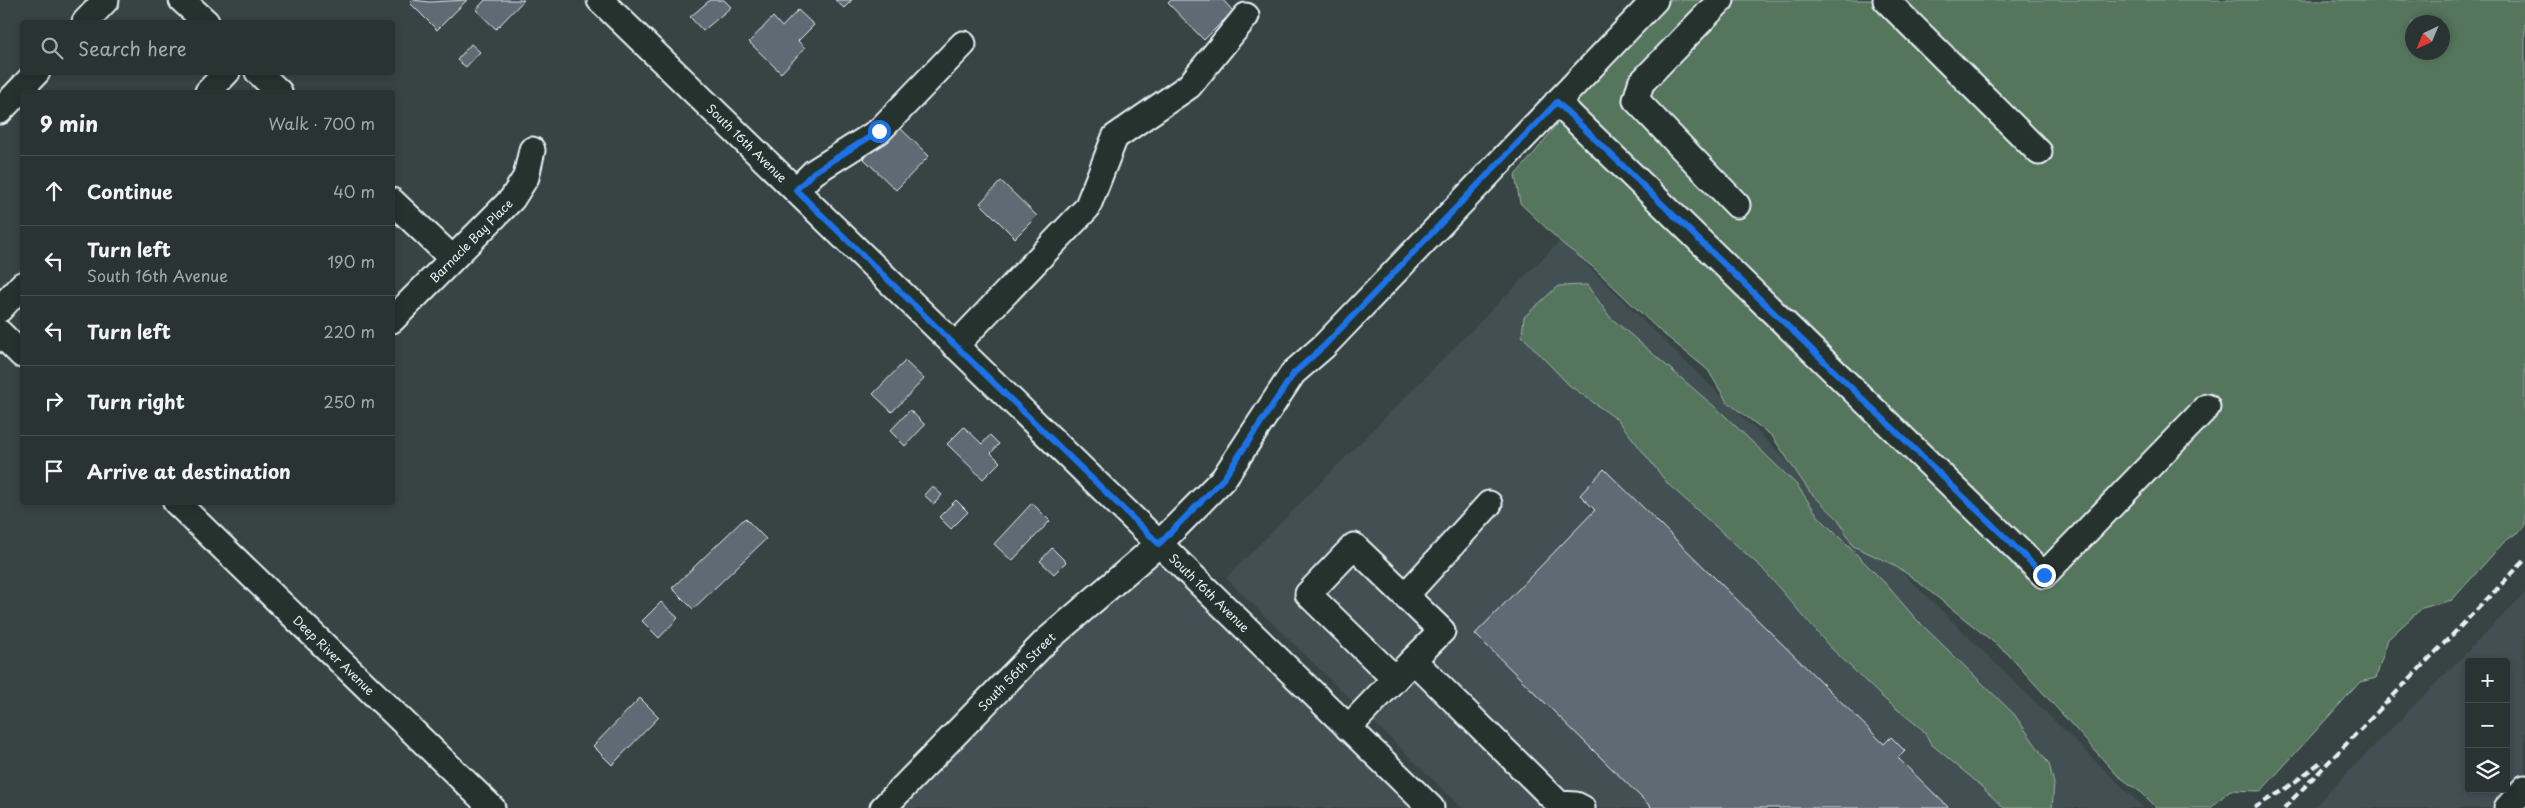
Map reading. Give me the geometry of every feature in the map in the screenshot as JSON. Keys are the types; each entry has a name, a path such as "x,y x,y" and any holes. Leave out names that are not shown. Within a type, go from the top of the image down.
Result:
{"street":[{"path":"87,20 106,0"},
{"path":"182,0 204,20"},
{"name":"South 16th Avenue","path":"600,0 1431,808"},
{"name":"South 56th Street","path":"883,808 1046,641 1159,544 1224,478 1294,373 1324,346 1655,0"},
{"path":"1720,0 1641,83 1636,100 1737,206"},
{"path":"1886,0 2039,152"},
{"path":"955,346 1087,208 1115,137 1189,86 1246,16"},
{"path":"796,190 814,172 879,131 963,44"},
{"path":"0,111 34,75"},
{"path":"210,90 224,75"},
{"path":"261,75 277,90"},
{"path":"1557,102 2044,575 2207,407"},
{"name":"Barnacle Bay Place","path":"395,317 512,199 526,177 532,150"},
{"path":"395,204 452,258"},
{"path":"0,309 20,287"},
{"path":"0,333 20,353"},
{"path":"1406,595 1489,504"},
{"name":"Deep River Avenue","path":"179,505 492,808"},
{"path":"1348,728 1442,631 1354,546 1308,594 1395,679"},
{"path":"1413,660 1565,807"},
{"path":"2507,808 2525,788"}],"shaded area":[{"path":"1561,240 2144,808 1462,808 1226,578"},
{"path":"1161,554 1418,808 896,808 1048,651"},
{"path":"2525,593 2525,808 2313,808"}],"green space":[{"path":"1665,0 2525,0 2525,527 2504,542 2452,600 2422,608 2388,639 2376,678 2360,682 2261,791 2230,790 2211,808 2157,808 2142,793 2117,775 2007,653 1912,577 1890,563 1853,546 1838,519 1810,492 1772,436 1727,402 1708,370 1660,331 1594,268 1563,244 1520,203 1515,175 1615,52"},
{"path":"1587,285 1610,317 1723,414 1797,485 1818,516 1884,582 1916,619 2014,714 2049,764 2054,784 2052,808 2004,808 1931,744 1923,730 1882,697 1829,646 1762,568 1668,484 1618,420 1569,385 1522,336 1524,317 1558,286"}],"building":[{"path":"413,0 429,2 467,0 437,30 410,3"},
{"path":"485,0 524,0 496,29 476,10"},
{"path":"710,0 724,0 731,7 703,31 690,17"},
{"path":"835,0 852,0 844,8"},
{"path":"1171,0 1223,0 1233,11 1204,40 1168,3"},
{"path":"798,10 814,25 798,41 805,48 781,73 749,42 773,17 782,27"},
{"path":"471,44 480,52 466,67 457,60"},
{"path":"896,124 929,156 896,190 863,158"},
{"path":"1001,181 1037,216 1015,238 980,203"},
{"path":"905,361 924,379 892,412 873,394"},
{"path":"910,410 925,425 905,446 890,431"},
{"path":"964,427 982,444 990,435 999,444 991,453 1000,462 983,479 947,444"},
{"path":"1604,469 1884,744 1891,737 1905,751 1898,758 1949,808 1652,808 1475,634 1595,510 1580,495"},
{"path":"932,486 942,495 934,504 924,495"},
{"path":"956,500 968,512 951,529 939,517"},
{"path":"1032,503 1050,521 1012,561 994,544"},
{"path":"745,518 766,539 693,609 672,588"},
{"path":"1052,548 1066,562 1054,574 1040,561"},
{"path":"661,602 678,618 659,638 642,621"},
{"path":"640,698 659,717 612,765 593,746"}],"railway":[{"path":"2284,808 2525,560"},
{"path":"2254,808 2287,788 2323,760"}],"route":[{"path":"879,131 835,157 814,172 796,190 1159,544 1224,478 1294,373 1324,346 1557,102 2044,575"}]}
